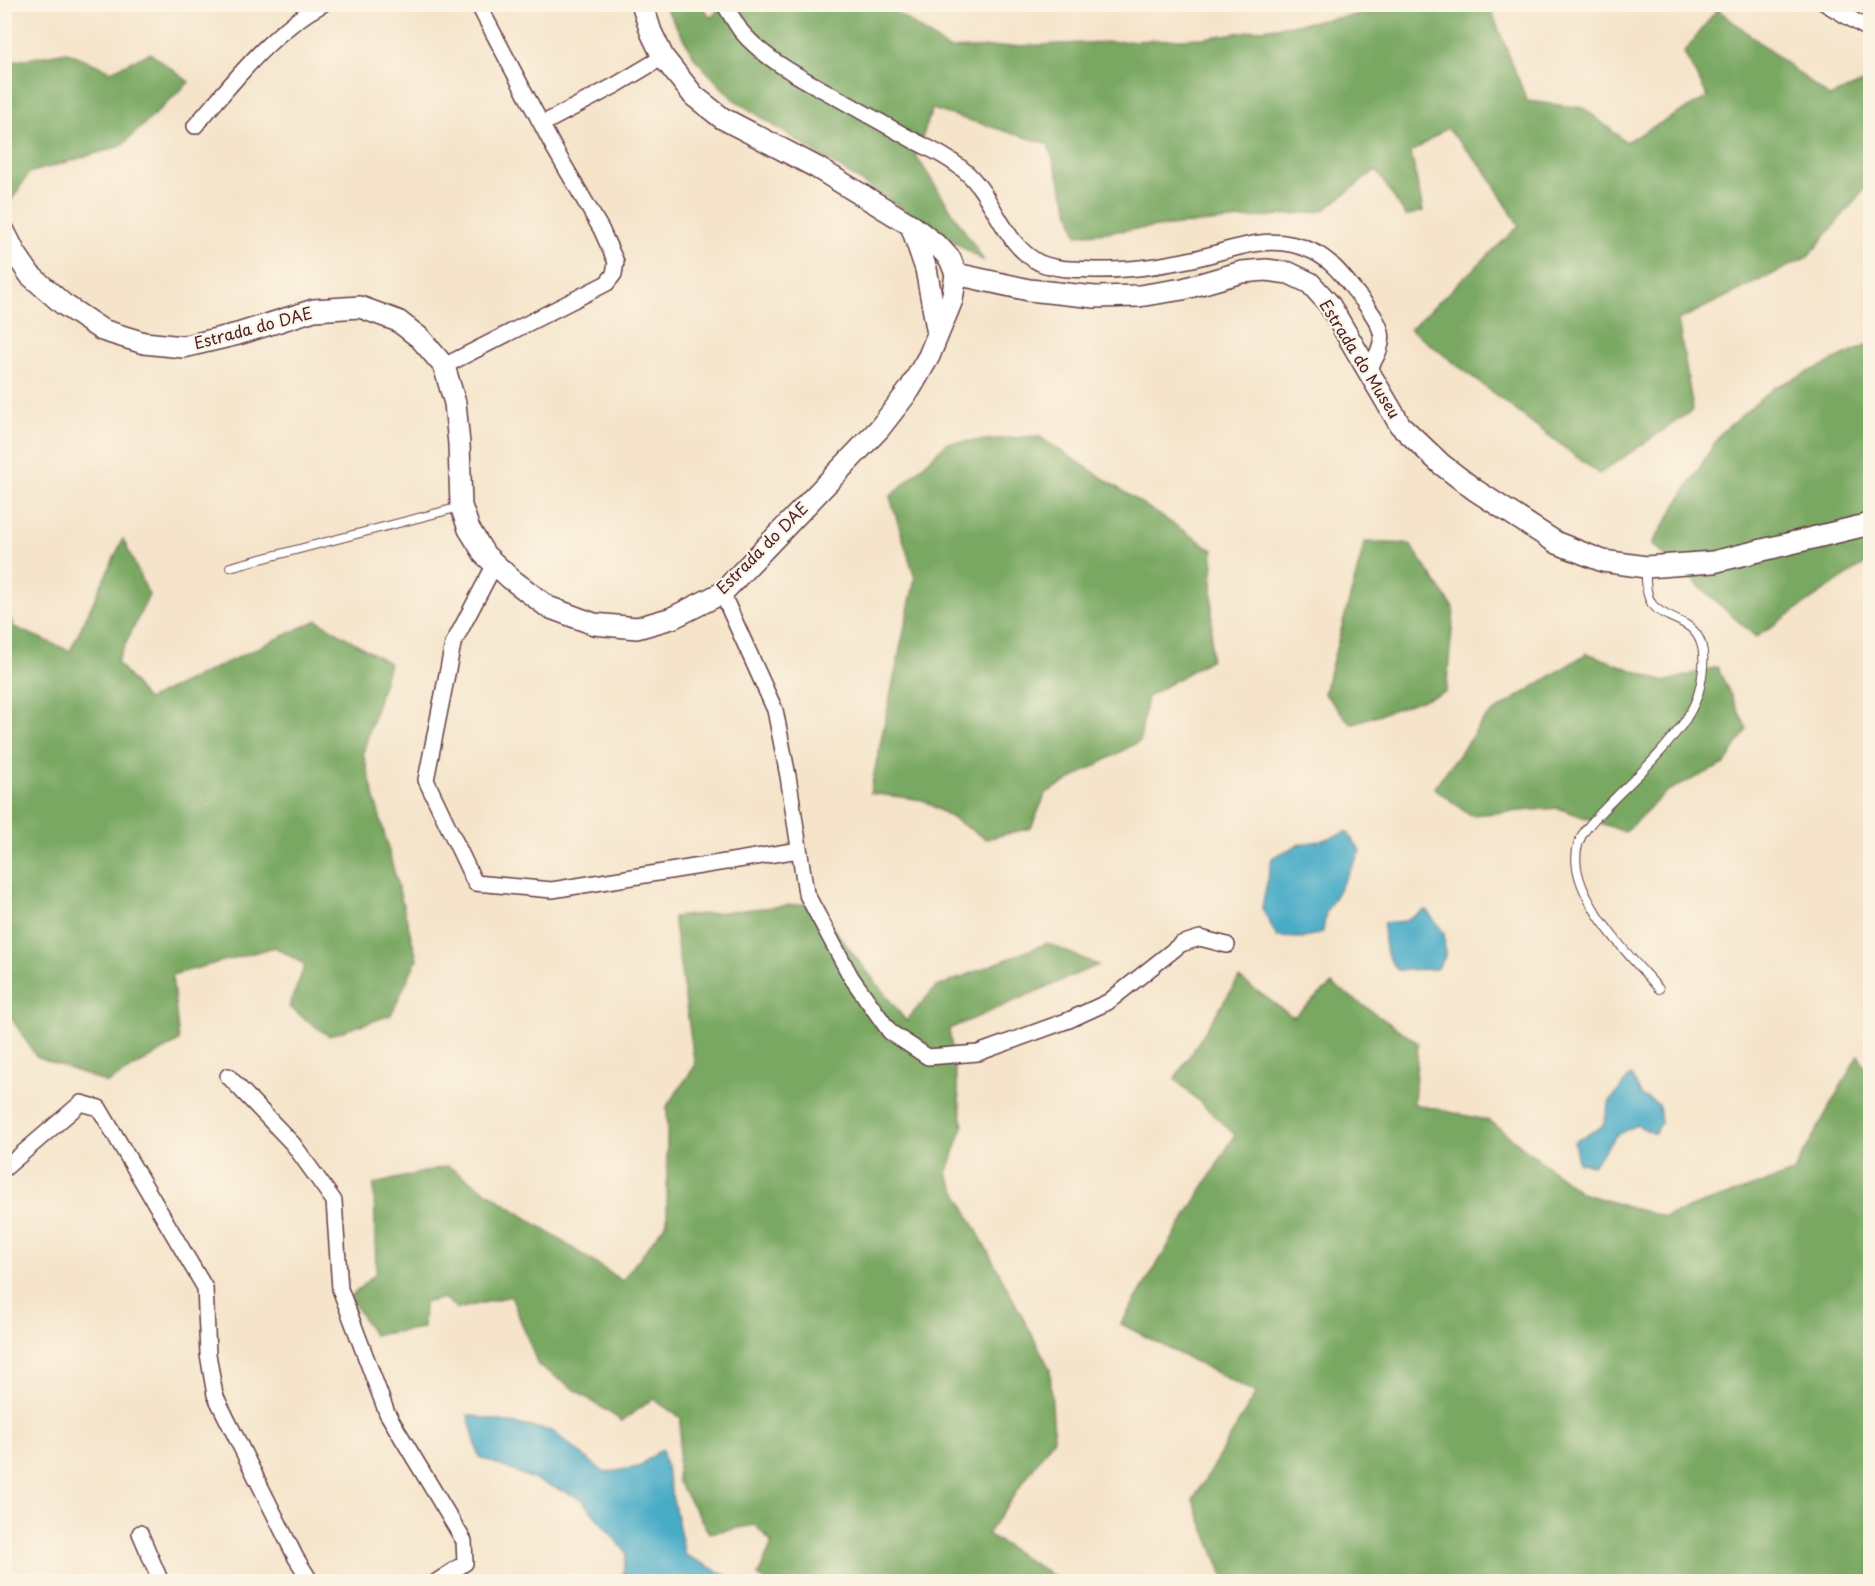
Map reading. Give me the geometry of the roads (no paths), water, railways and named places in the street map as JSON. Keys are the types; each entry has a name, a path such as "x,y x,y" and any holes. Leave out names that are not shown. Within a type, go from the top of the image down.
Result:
{"street":[{"path":"195,126 272,39 301,16 323,4"},
{"path":"444,366 587,295 607,283 614,274 615,262 601,229 478,4"},
{"path":"642,4 651,32 663,57 694,96 722,118 816,167 911,225 940,248 950,259 956,274"},
{"path":"724,4 741,31 765,53 796,75 940,154 966,172 985,192 1010,236 1025,254 1040,263 1058,268 1099,270 1157,266 1258,243 1288,243 1313,251 1335,267 1370,311 1380,329 1383,342 1380,352 1369,369"},
{"path":"1826,4 1870,30"},
{"path":"542,124 663,57"},
{"path":"911,225 926,269 938,334"},
{"name":"Estrada do DAE","path":"4,231 30,275 63,304 102,330 144,343 183,347 238,334 314,310 360,307 398,321 420,338 444,366 455,403 461,506 469,529 486,555 548,607 594,624 636,628 672,618 722,593 879,429 909,389 929,356 952,300 956,274"},
{"name":"Estrada do Museu","path":"956,274 1029,290 1095,297 1138,296 1183,289 1250,271 1266,270 1289,273 1310,283 1329,304 1400,425 1441,464 1475,490 1557,543 1603,561 1646,567 1713,562 1870,524"},
{"path":"495,564 453,644 426,780 475,883 552,890 799,850"},
{"path":"722,593 775,710 806,893 851,976 890,1032 928,1057 978,1053 1069,1020 1108,1002 1181,944 1200,938 1227,945"},
{"path":"228,1076 293,1144 334,1201 340,1289 383,1403 464,1541 465,1563 436,1581"},
{"path":"4,1169 81,1103 99,1108 205,1288 208,1354 215,1395 296,1558 311,1581"},
{"path":"140,1533 161,1581"}],"lane":[{"path":"230,567 461,506"},
{"path":"1646,567 1646,588 1653,605 1663,614 1686,624 1696,634 1703,648 1704,660 1700,690 1685,723 1646,770 1586,828 1575,852 1576,868 1585,896 1620,943 1659,989"}],"water":[{"path":"1347,832 1361,851 1326,912 1323,932 1302,938 1277,937 1262,908 1272,858 1300,844 1320,841"},
{"path":"1426,910 1444,933 1445,957 1436,969 1398,970 1390,960 1385,948 1384,923 1405,921"},
{"path":"1631,1075 1642,1096 1659,1105 1661,1123 1655,1134 1637,1125 1615,1136 1593,1165 1578,1162 1574,1142 1603,1126 1610,1101"},
{"path":"468,1415 552,1431 605,1473 638,1467 662,1449 685,1555 737,1581 621,1581 627,1553 580,1498 479,1457"}]}
